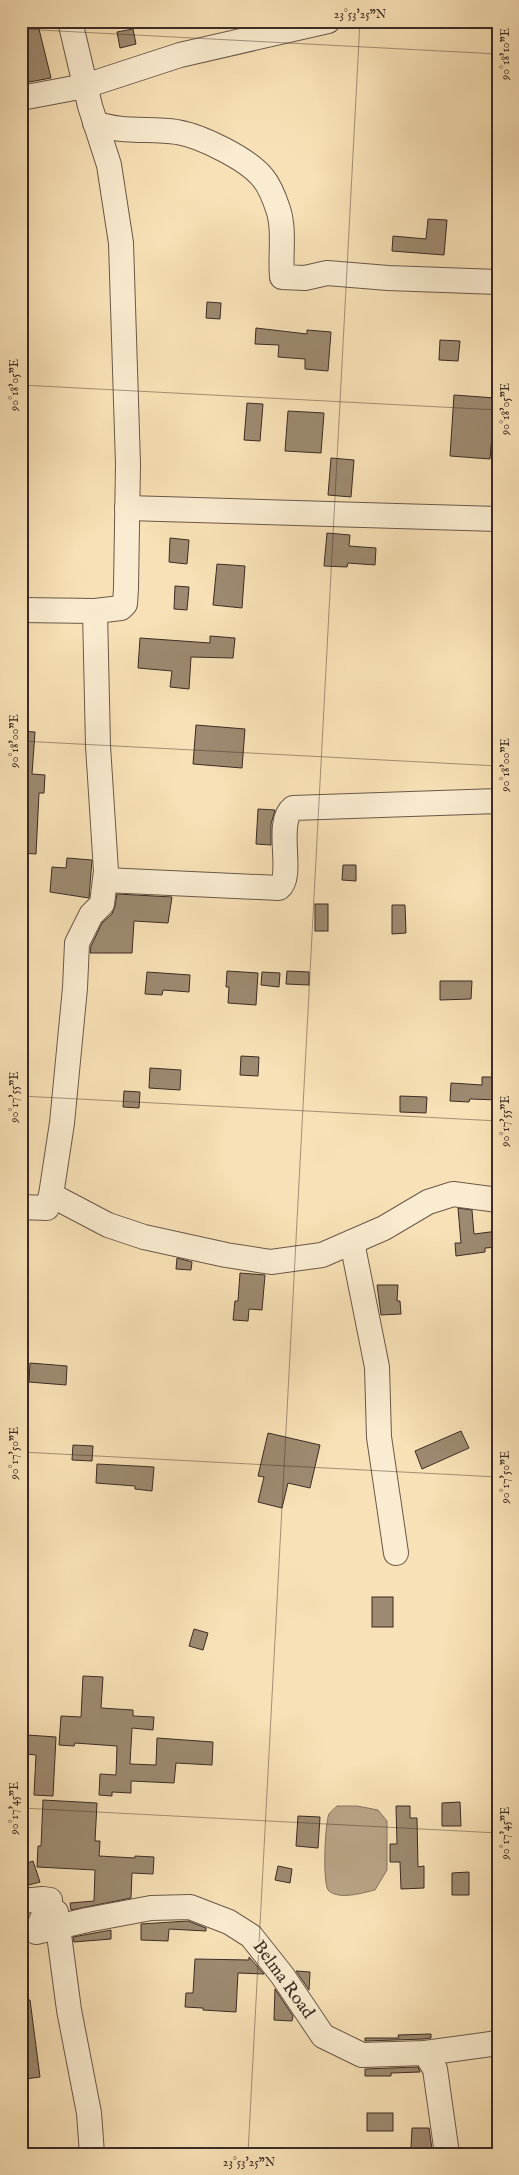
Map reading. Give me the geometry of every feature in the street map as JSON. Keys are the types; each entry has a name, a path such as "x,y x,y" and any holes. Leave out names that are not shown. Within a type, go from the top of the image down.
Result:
{"street":[{"path":"21,610 96,610 121,608 125,604 128,464 121,243 108,165 85,86 70,21"},
{"path":"21,98 85,86 180,55 328,21"},
{"path":"95,123 108,128 178,132 229,151 263,178 278,209 281,230 280,257 282,277 305,278 327,273 388,278 498,282"},
{"path":"127,508 498,518"},
{"path":"21,1207 47,1208 52,1195 65,1094 78,943 91,915 102,904 106,871 98,746 96,610"},
{"path":"105,880 279,888 282,885 285,866 285,822 287,813 293,808 498,801"},
{"path":"52,1195 108,1225 144,1237 272,1262 322,1255 384,1228 428,1202 453,1194 498,1200"},
{"path":"352,1242 376,1368 379,1437 391,1530 396,1553"},
{"path":"21,1901 50,1900 36,1932"},
{"name":"Belma Road","path":"36,1932 151,1908 190,1906 229,1922 251,1936 282,1975 323,2036 362,2055 424,2053 498,2043"},
{"path":"36,1932 56,1912 69,2010 89,2113 92,2154"},
{"path":"424,2053 434,2070 447,2154"}],"shaded area":[{"path":"337,1806 357,1806 378,1810 387,1821 387,1870 375,1890 351,1895 339,1895 329,1891 327,1887 325,1878 326,1829 329,1814"}],"building":[{"path":"21,21 37,21 51,78 29,82 24,56 27,56"},
{"path":"133,29 136,44 120,48 117,32"},
{"path":"428,219 447,220 444,255 392,251 393,236 426,239"},
{"path":"207,302 221,303 220,319 206,318"},
{"path":"256,328 307,334 307,330 331,332 328,371 305,369 305,359 278,357 279,345 255,344"},
{"path":"440,340 460,341 458,361 439,360"},
{"path":"454,395 495,398 490,459 450,456"},
{"path":"247,403 263,404 260,441 244,440"},
{"path":"288,411 324,413 321,453 285,451"},
{"path":"331,458 354,460 351,497 328,495"},
{"path":"327,533 350,535 349,546 376,548 375,565 348,563 347,567 324,566"},
{"path":"170,538 189,540 187,564 169,562"},
{"path":"217,564 245,566 242,608 213,605"},
{"path":"175,586 189,587 187,610 174,609"},
{"path":"210,636 235,638 233,658 191,657 189,689 170,687 172,671 138,668 140,638 210,643"},
{"path":"196,725 245,729 242,768 193,764"},
{"path":"21,731 35,732 32,774 45,775 44,793 39,793 36,854 21,853"},
{"path":"258,809 275,810 271,824 271,845 256,844"},
{"path":"67,858 92,860 89,898 50,892 52,867 66,868"},
{"path":"343,865 356,865 356,881 342,880"},
{"path":"117,894 172,897 168,923 134,921 132,953 90,953 91,946 102,923 112,914"},
{"path":"315,904 328,904 328,931 315,931"},
{"path":"392,905 405,905 406,933 392,934"},
{"path":"227,971 258,973 256,1005 228,1003"},
{"path":"287,971 309,972 309,985 286,984"},
{"path":"147,972 190,975 189,992 163,990 162,995 145,994"},
{"path":"262,972 280,973 279,987 261,985"},
{"path":"440,981 472,981 471,999 440,1000"},
{"path":"241,1056 259,1057 258,1076 240,1075"},
{"path":"150,1068 181,1070 180,1090 149,1088"},
{"path":"482,1077 498,1077 498,1100 470,1099 469,1102 450,1101 451,1083 482,1085"},
{"path":"124,1091 140,1092 139,1108 123,1107"},
{"path":"400,1096 427,1097 426,1113 400,1112"},
{"path":"458,1208 472,1210 474,1234 498,1231 498,1247 485,1248 485,1252 456,1256 455,1243 461,1243"},
{"path":"177,1258 192,1262 191,1270 176,1269"},
{"path":"240,1273 265,1275 262,1310 249,1309 248,1321 233,1320 235,1301 238,1301"},
{"path":"377,1285 398,1285 397,1301 400,1301 401,1314 381,1315"},
{"path":"30,1363 67,1366 66,1385 29,1382"},
{"path":"461,1431 469,1448 422,1469 415,1451"},
{"path":"268,1433 320,1445 310,1488 288,1483 282,1508 258,1502 264,1477 258,1476"},
{"path":"73,1445 93,1446 92,1461 72,1460"},
{"path":"97,1464 154,1467 152,1491 135,1489 135,1486 96,1483"},
{"path":"372,1597 393,1597 393,1627 372,1627"},
{"path":"194,1629 208,1633 203,1650 189,1646"},
{"path":"83,1676 103,1677 101,1708 133,1710 133,1716 154,1717 153,1730 132,1728 130,1764 156,1765 157,1738 213,1742 212,1765 176,1763 174,1783 131,1781 131,1793 112,1792 112,1796 99,1795 100,1774 116,1775 117,1746 75,1743 74,1746 59,1745 61,1716 81,1717"},
{"path":"27,1735 56,1737 53,1796 34,1795 36,1755 26,1754"},
{"path":"43,1800 97,1803 95,1841 100,1841 99,1856 154,1857 153,1874 132,1873 131,1898 71,1910 70,1903 94,1901 95,1870 37,1867 38,1846 41,1846"},
{"path":"460,1802 461,1826 442,1826 442,1803"},
{"path":"396,1806 410,1806 410,1818 417,1818 418,1867 424,1866 424,1888 401,1889 400,1862 390,1862 390,1844 397,1844"},
{"path":"298,1816 320,1817 318,1848 296,1846"},
{"path":"33,1861 40,1882 21,1887 21,1865"},
{"path":"278,1866 292,1869 290,1883 275,1880"},
{"path":"469,1872 469,1895 452,1895 452,1873"},
{"path":"188,1921 206,1928 206,1931 169,1929 168,1941 141,1940 141,1924"},
{"path":"111,1930 111,1939 74,1942 73,1937"},
{"path":"249,1957 264,1974 238,1973 236,2012 185,2007 186,1993 193,1993 195,1959 249,1960"},
{"path":"296,1971 310,1972 309,1990"},
{"path":"275,1989 293,2016 292,2021 274,2020"},
{"path":"21,2000 30,2000 40,2077 25,2079 21,2051"},
{"path":"431,2034 431,2038 424,2039 365,2041 365,2038 399,2038 398,2035"},
{"path":"418,2067 420,2072 391,2073 391,2076 365,2076 365,2069"},
{"path":"367,2113 393,2113 393,2131 367,2131"},
{"path":"412,2128 429,2128 432,2149 411,2148"}]}
